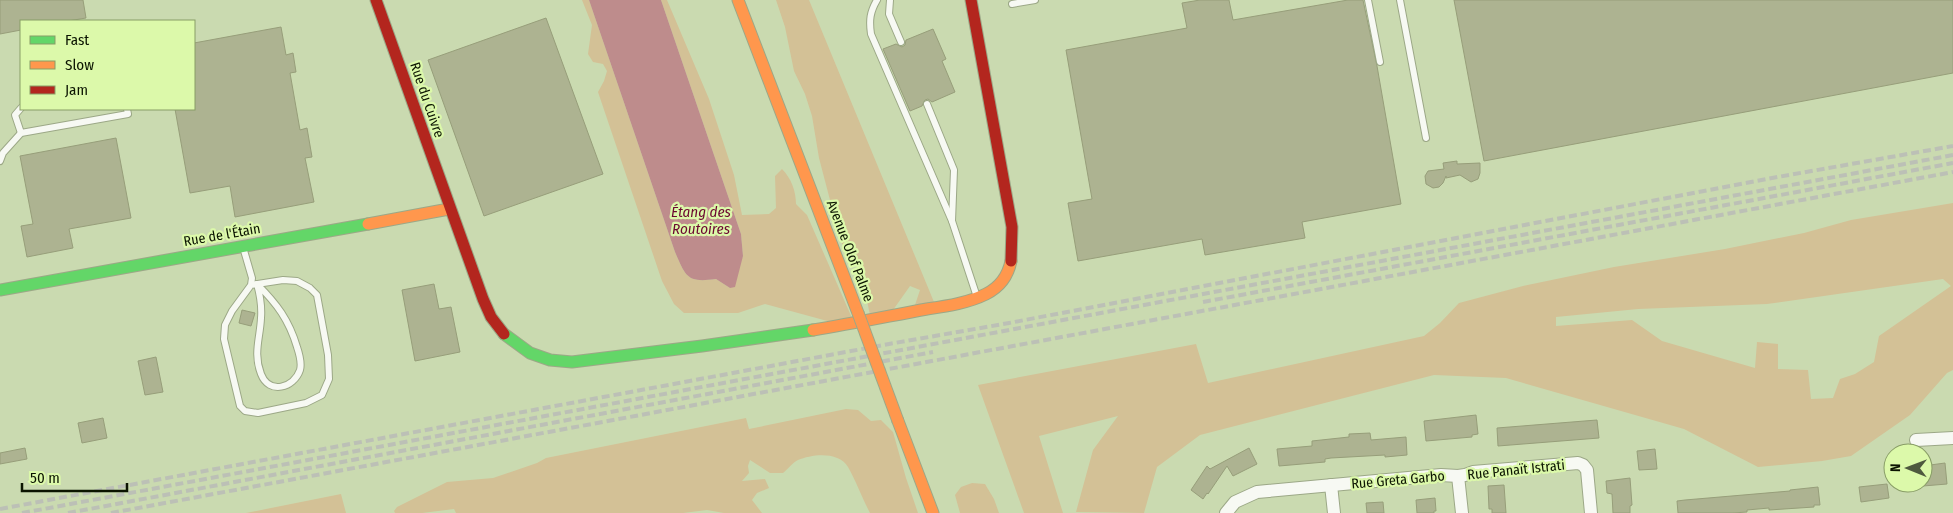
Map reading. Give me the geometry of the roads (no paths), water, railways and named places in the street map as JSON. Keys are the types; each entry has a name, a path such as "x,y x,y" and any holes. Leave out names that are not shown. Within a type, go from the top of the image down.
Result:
{"street":[{"name":"Rue du Cuivre","path":"376,0 449,209 486,306 496,324 519,347 535,355 557,362 678,350 881,318 978,298"},
{"name":"Avenue Olof Palme","path":"738,0 933,513"},
{"path":"971,0 1011,217 1014,249 1010,269 995,289 978,298"},
{"name":"Rue de l'Étain","path":"0,290 449,209"},
{"path":"1916,440 1953,438"},
{"name":"Rue Panaït Istrati","path":"1458,476 1473,472 1578,463 1587,470 1591,513"},
{"name":"Rue Greta Garbo","path":"1226,513 1235,502 1257,492 1441,475 1458,476 1462,513"},
{"name":"Rue Greta Garbo","path":"1331,485 1334,513"}],"lane":[{"path":"877,0 870,16 870,34 952,221 978,298"},
{"path":"890,0 889,14 901,42"},
{"path":"1012,4 1035,0"},
{"path":"1368,0 1380,62"},
{"path":"1400,0 1426,138"},
{"path":"927,104 954,170 952,221"},
{"path":"20,109 15,115 20,133"},
{"path":"0,161 3,153 20,133 128,114 127,110"},
{"path":"243,246 252,278 254,284 261,301 261,318 256,354 262,375 268,384 275,387 284,387 293,381 301,368 292,329 277,304 254,284"},
{"path":"283,280 297,281 310,288 317,295 328,355 330,379 322,395 306,403 258,413 245,411 240,406 224,339 226,325 232,311 254,284 283,280"}],"water":[{"name":"Étang des Routoires","path":"589,0 661,0 741,234 743,256 735,287 730,288 716,279 693,279 685,273 675,252"}],"railway":[{"path":"0,509 1009,323 1772,178 1953,146"},
{"path":"22,513 1953,155"},
{"path":"1203,302 1953,163"},
{"path":"111,513 1953,172"},
{"path":"68,513 933,352"}]}
